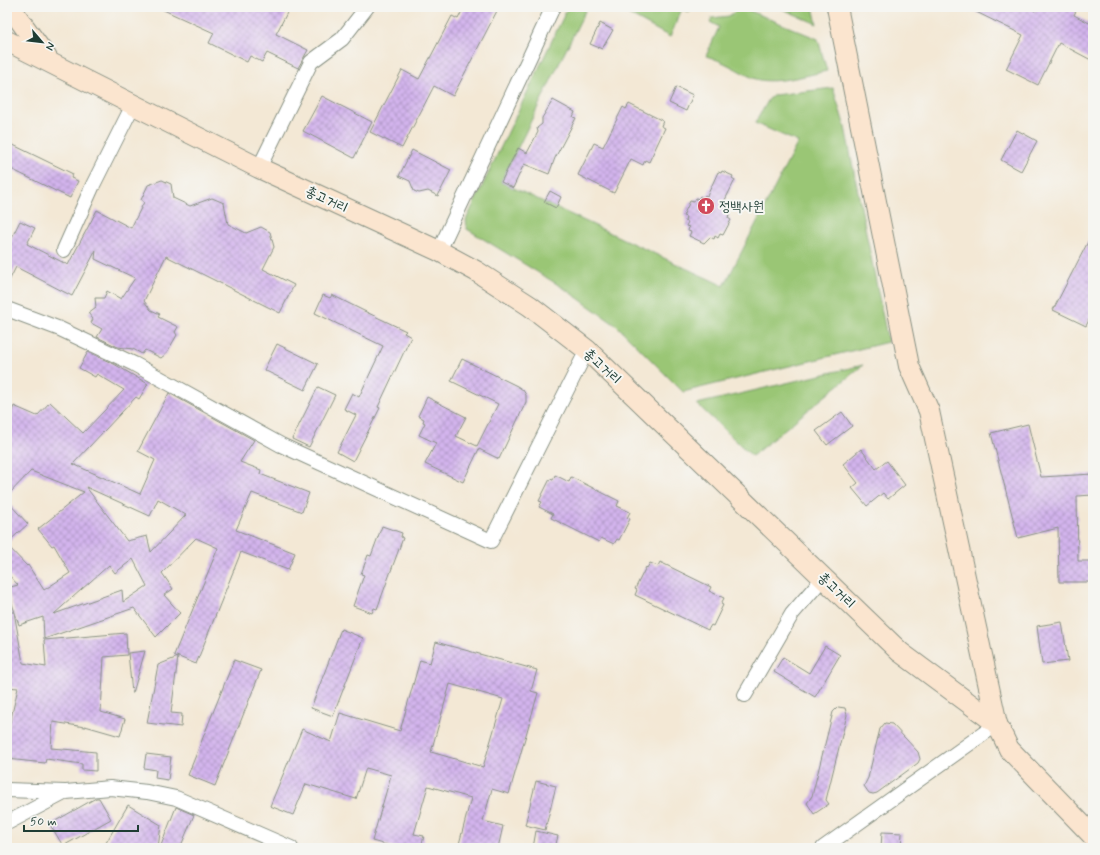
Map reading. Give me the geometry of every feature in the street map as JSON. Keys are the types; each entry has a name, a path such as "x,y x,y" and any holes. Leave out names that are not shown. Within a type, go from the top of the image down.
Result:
{"main road":[{"path":"10,7 48,60"},
{"path":"836,7 909,366 929,411 997,724"},
{"name":"총고거리","path":"7,40 259,168 439,251 476,271 530,306 587,350 900,652 997,724 1009,749 1093,836"}],"street":[{"path":"259,168 311,62 342,39 367,7"},
{"path":"439,251 553,7"},
{"path":"64,250 93,185 133,105"},
{"path":"7,309 60,329 134,364 281,445 492,542 587,350"},
{"path":"745,695 792,614 824,578"},
{"path":"823,848 997,724"},
{"path":"7,790 66,792 110,788 147,792 176,798 291,848"},
{"path":"7,824 66,792"}],"green space":[{"path":"568,7 587,7 501,182 724,286 798,142 755,123 769,99 774,95 833,88 845,127 888,342 683,392 617,326 565,289 467,229 466,220"},
{"path":"631,7 691,8 690,12 682,9 670,37 628,14"},
{"path":"741,7 818,39 827,71 790,79 770,81 761,80 753,78 724,63 706,56 719,27 710,22 712,18 729,16"},
{"path":"778,7 813,7 817,24"},
{"path":"863,365 752,456 697,404"}],"building":[{"path":"157,7 290,7 276,34 308,50 298,68 267,53 262,62 250,56 247,62 209,43 214,33"},
{"path":"464,7 499,7 453,96 434,86 402,148 370,132 402,70 419,79 452,16 458,19"},
{"path":"966,7 1028,7 1035,11 1037,7 1078,7 1074,15 1093,25 1093,61 1059,43 1038,85 1006,69 1023,35"},
{"path":"600,23 613,30 602,49 590,44"},
{"path":"676,87 693,95 686,111 669,103"},
{"path":"322,96 372,122 354,158 303,131"},
{"path":"553,100 575,112 573,117 576,118 555,158 549,174 524,164 513,188 501,182 518,148 527,153 538,132 537,128 542,124 542,118"},
{"path":"629,104 663,121 661,126 665,128 649,162 645,160 643,165 631,159 614,193 578,175 594,143 603,147 623,107 626,109"},
{"path":"1017,130 1037,141 1021,171 1001,160"},
{"path":"7,142 73,174 71,178 78,181 70,198 7,167"},
{"path":"412,150 451,170 438,196 428,191 419,193 414,191 410,181 399,176"},
{"name":"정백사원","path":"722,171 733,176 732,178 735,180 723,204 726,205 724,208 728,210 726,213 729,214 728,218 731,220 723,235 720,234 718,238 715,236 714,239 710,237 704,243 689,236 691,232 688,231 689,227 686,226 688,222 685,221 686,217 683,216 690,201 694,202 696,198 699,199 700,196 703,198 705,195 707,196 718,172 721,173"},
{"path":"162,180 171,184 173,198 190,206 212,198 224,203 228,224 246,233 261,227 270,232 274,247 263,269 294,285 280,313 166,256 144,301 151,310 160,314 158,317 178,327 175,332 177,335 166,354 161,358 145,350 142,354 133,349 118,347 97,337 102,329 91,323 93,319 88,313 96,307 95,298 104,298 107,291 121,299 135,278 95,259 96,250 72,296 16,267 7,285 7,247 20,221 35,228 27,244 68,265 97,210 131,228 144,202 141,200 148,185"},
{"path":"550,191 561,197 556,208 544,202"},
{"path":"1093,232 1093,312 1086,326 1053,310"},
{"path":"323,295 330,298 332,295 406,331 404,333 411,337 378,407 380,408 353,461 337,452 356,415 344,409 352,393 359,397 383,346 315,313"},
{"path":"277,344 318,364 305,390 264,370"},
{"path":"88,352 114,364 148,384 139,399 136,397 73,464 140,494 155,460 138,451 169,393 254,440 240,462 261,470 260,474 309,493 302,512 252,493 236,530 295,553 288,570 241,552 196,664 174,655 218,548 196,538 162,573 173,589 164,595 180,613 156,637 134,608 44,639 43,617 19,625 7,588 18,585 7,573 7,545 27,566 28,565 44,590 70,573 54,545 52,546 38,529 84,492 31,471 7,496 7,423 14,406 37,416 50,402 83,433 124,390 97,374 95,377 79,368","holes":["86,487 150,516 158,499 186,515 151,552 147,536 127,541","133,559 147,586 123,602 122,590 54,614 109,565 115,573"]},
{"path":"462,359 517,386 523,390 526,395 526,402 499,459 479,449 463,482 425,464 436,443 419,435 425,423 423,422 424,419 418,416 427,397 466,417 456,436 477,446 498,404 451,381"},
{"path":"318,387 335,395 309,447 292,439"},
{"path":"842,412 852,426 827,445 816,431"},
{"path":"1028,424 1041,477 1093,474 1093,495 1077,496 1078,561 1093,561 1093,582 1059,582 1058,528 1018,538 991,433"},
{"path":"861,449 876,469 887,461 905,485 888,499 883,493 867,506 852,488 858,483 843,464"},
{"path":"555,475 569,482 571,477 619,501 617,506 630,512 627,518 630,519 619,540 617,539 614,544 601,538 599,542 551,518 553,514 539,507 542,502 539,501 550,479 553,480"},
{"path":"7,501 28,524 7,543"},
{"path":"382,526 402,533 401,537 403,538 377,609 374,608 372,613 353,606 364,575 361,574 368,555 371,556"},
{"path":"660,562 711,587 709,591 724,598 721,604 723,605 713,626 711,625 708,630 635,595 637,590 635,589 646,567 647,568 650,563 658,566"},
{"path":"7,612 14,612 23,663 46,667 44,640 126,633 127,655 104,657 101,712 125,719 120,736 85,726 53,722 51,748 96,752 96,771 82,770 82,764 46,759 45,763 7,759 7,726 9,727 18,688 7,687"},
{"path":"1062,622 1068,661 1042,664 1037,626"},
{"path":"341,629 363,638 333,716 311,708"},
{"path":"436,642 537,670 531,691 538,693 509,794 492,789 483,821 503,826 498,848 458,848 471,798 428,786 414,834 424,836 421,848 397,848 372,841 391,775 366,768 356,799 306,784 293,815 270,806 302,729 331,742 340,713 400,731 420,660 430,663","holes":["450,684 503,699 483,767 431,752"]},
{"path":"825,646 840,655 815,697 774,672 783,657 809,673"},
{"path":"145,651 133,693 132,693 128,653"},
{"path":"178,657 171,713 182,714 181,727 147,723 158,665"},
{"path":"234,660 261,670 215,786 188,775"},
{"path":"838,707 845,708 847,715 826,800 829,804 814,814 807,803 812,796 833,712"},
{"path":"885,723 892,724 918,752 920,759 918,763 877,793 873,794 869,793 864,786 868,778 880,729"},
{"path":"146,754 171,757 168,780 155,778 156,770 144,768"},
{"path":"536,781 556,786 545,830 525,825"},
{"path":"96,798 99,798 111,819 63,846 50,824"},
{"path":"128,805 161,825 158,848 103,848"},
{"path":"176,807 194,815 180,848 160,848"},
{"path":"536,831 558,836 555,848 533,848"},
{"path":"882,832 902,833 901,848 881,848"}],"place":[{"name":"정백사원","path":"706,206"}]}
